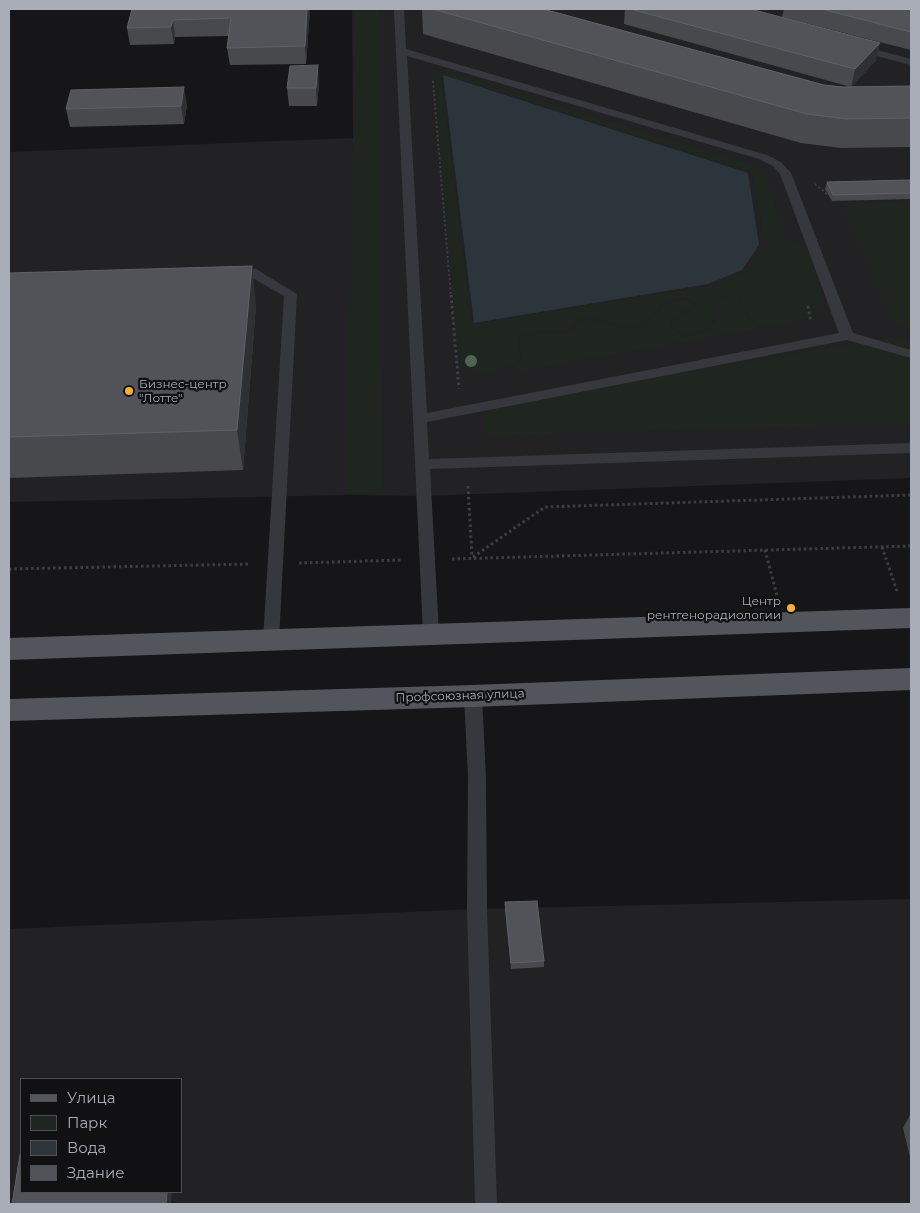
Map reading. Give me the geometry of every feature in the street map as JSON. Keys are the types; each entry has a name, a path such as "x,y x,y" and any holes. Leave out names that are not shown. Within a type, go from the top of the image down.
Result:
{"main road":[{"path":"9,649 911,618"},
{"name":"Профсоюзная улица","path":"9,710 473,696 911,679"}],"lane":[{"path":"399,9 431,634"},
{"path":"846,45 911,62"},
{"path":"401,51 762,157 777,164 786,173 846,336"},
{"path":"214,273 252,272 291,294 271,640"},
{"path":"420,419 846,336 911,354"},
{"path":"423,464 911,448"},
{"path":"473,696 477,778 477,909 486,1204"}],"path":[{"path":"431,60 460,397"},
{"path":"808,178 828,195"},
{"path":"806,297 812,324"},
{"path":"467,478 472,558"},
{"path":"472,558 545,506 911,495"},
{"path":"882,546 897,592"},
{"path":"9,570 911,546"}],"shaded area":[{"path":"352,9 911,9 911,478 424,496 350,495 9,502 9,152 353,138"},
{"path":"911,899 911,1204 9,1204 9,929 477,909"}],"green space":[{"path":"355,10 379,10 383,493 347,494"},
{"path":"439,71 454,74 765,169 785,240 806,247 810,253 820,292 821,312 813,318 763,328 752,320 740,299 723,297 717,301 712,321 703,330 688,335 676,330 676,322 698,305 687,297 680,297 663,301 654,314 642,322 624,327 588,315 576,321 563,332 536,330 520,335 517,360 509,367 484,374 463,368 457,347 434,76","holes":["441,74 752,172 765,246 749,270 714,285 472,324"]},
{"path":"911,201 911,329 896,326 841,203"},
{"path":"732,298 740,302 748,318 757,329 522,371 514,370 519,364 525,340 529,336 544,333 566,335 589,319 610,326 628,329 642,326 653,319 665,305 682,299 692,305 670,321 671,329 685,337 692,336 704,332 715,322 721,300"},
{"path":"892,337 911,342 911,423 490,436 482,429 485,416 498,405 532,396"}],"water":[{"path":"443,75 748,173 759,245 742,270 708,284 474,323"}],"building":[{"path":"132,9 307,9 305,46 227,48 231,18 173,20 171,27 127,28"},
{"path":"432,9 543,9 824,85 842,87 911,86 911,118 847,119 807,114"},
{"path":"630,9 750,9 880,43 855,69"},
{"path":"821,9 911,9 911,32"},
{"path":"318,65 316,88 287,88 290,66"},
{"path":"184,87 181,106 66,109 71,90"},
{"path":"911,180 911,193 833,195 827,182"},
{"name":"Бизнес-центр \"Лотте\"","path":"252,266 237,430 9,437 9,273"},
{"path":"537,901 544,961 511,963 505,902"},
{"path":"20,1155 20,1193 167,1193 166,1204 12,1204"}],"place":[{"name":"Бизнес-центр \"Лотте\"","path":"129,391"},
{"name":"Центр рентгенорадиологии","path":"791,608"}]}
